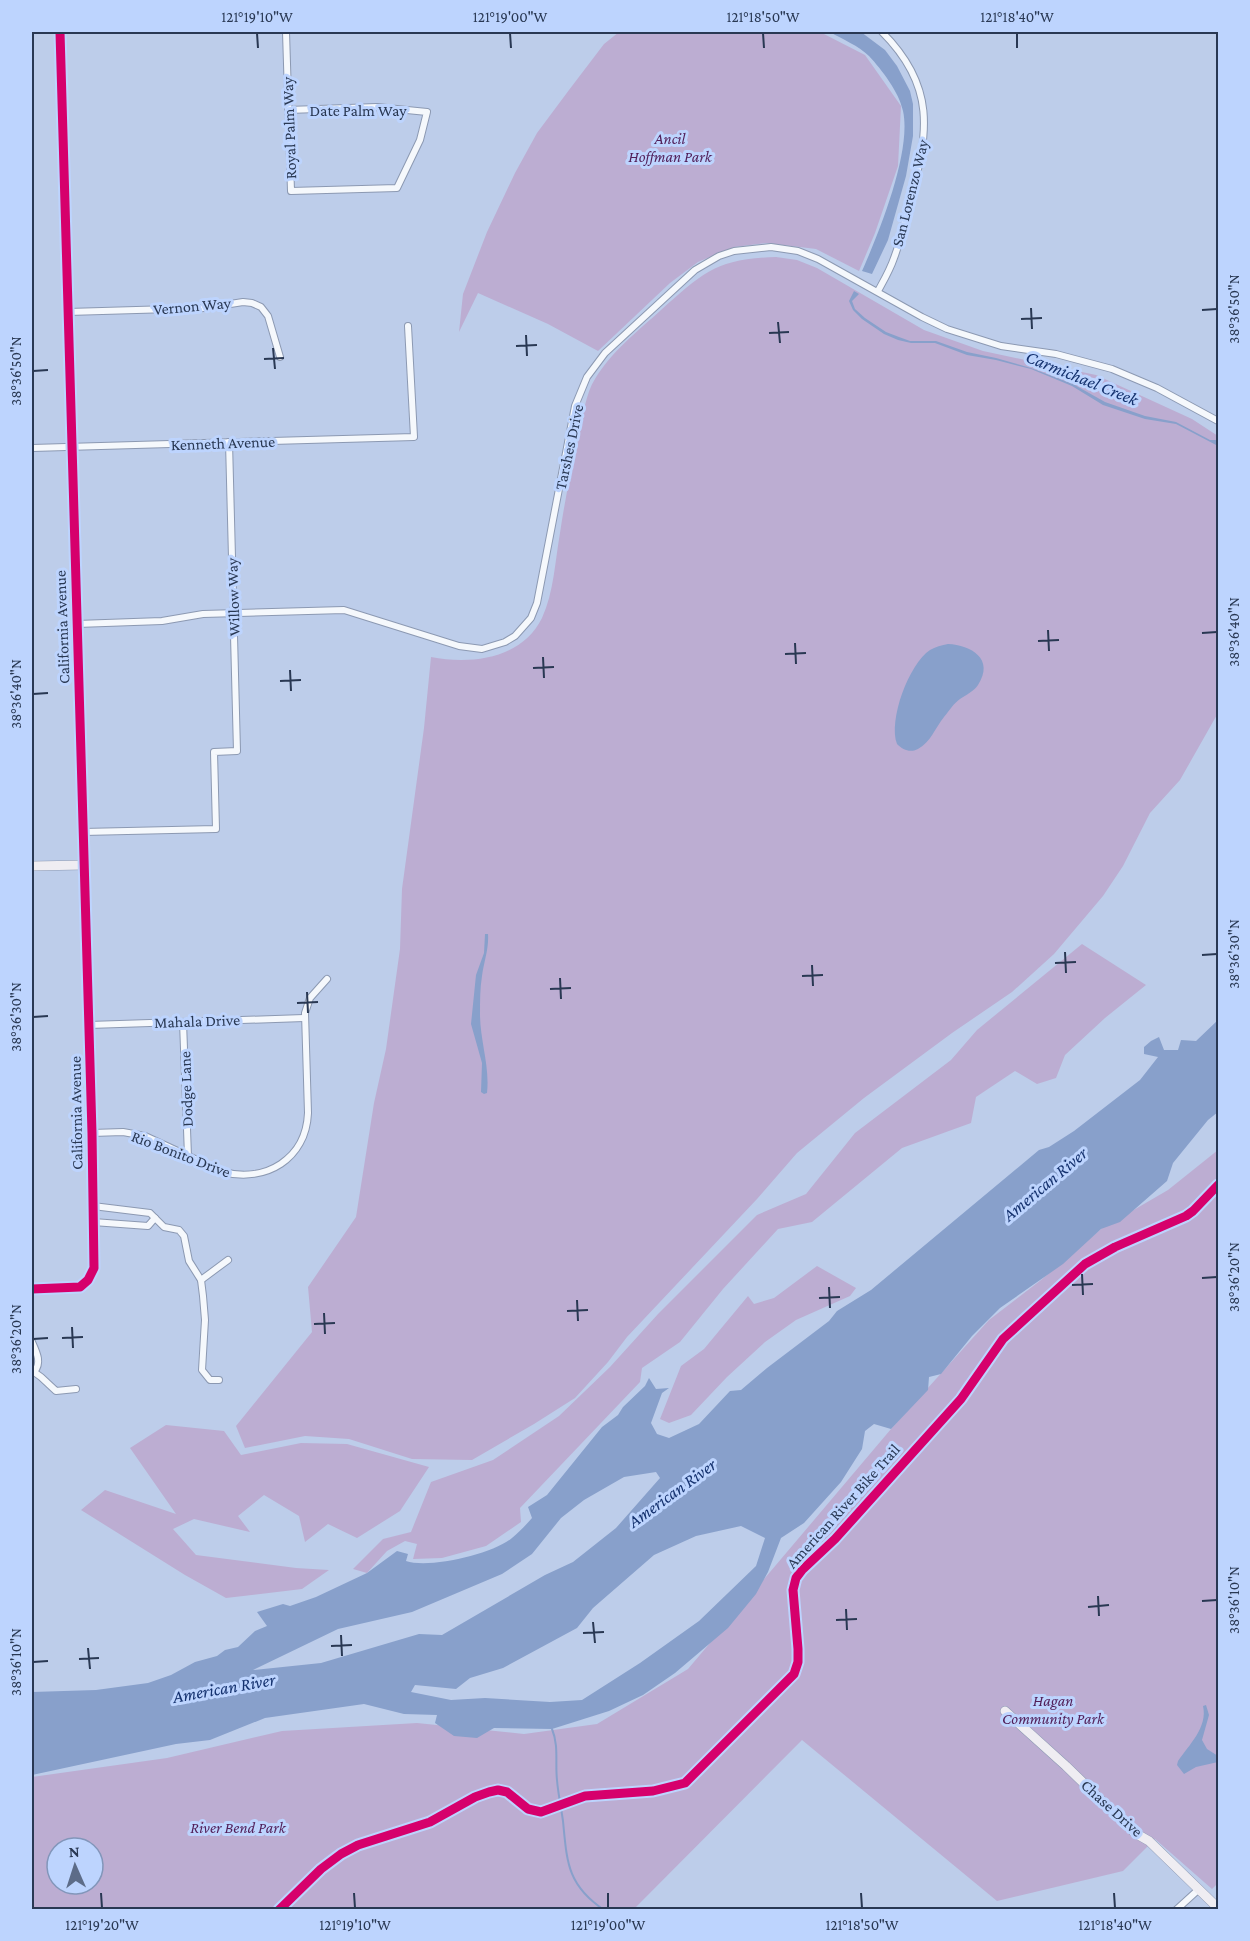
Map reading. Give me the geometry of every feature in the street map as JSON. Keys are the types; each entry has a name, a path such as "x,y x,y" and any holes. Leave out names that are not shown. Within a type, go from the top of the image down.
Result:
{"street":[{"name":"California Avenue","path":"32,1289 80,1287 88,1280 93,1268 92,1132 60,32"},
{"name":"Royal Palm Way","path":"286,32 291,191 397,188"},
{"name":"San Lorenzo Way","path":"879,291 894,258 921,163 925,130 922,103 913,72 899,50 882,32"},
{"name":"Date Palm Way","path":"288,110 376,107 427,112 420,140 397,188"},
{"name":"Tarshes Drive","path":"77,624 162,621 189,616 234,613 345,610 459,646 482,649 505,642 524,627 534,610 575,406 587,377 613,345 695,270 719,256 750,248 771,247 808,255 947,329 1001,346 1056,354 1112,369 1157,388 1218,421"},
{"name":"Vernon Way","path":"68,312 205,308 243,302 252,303 261,307 268,316 280,357"},
{"name":"Kenneth Avenue","path":"32,448 414,437 408,326"},
{"name":"Willow Way","path":"83,832 216,829 214,752 237,751 229,442"},
{"path":"32,866 84,864"},
{"name":"Rio Bonito Drive","path":"92,1132 134,1134 150,1138 224,1172 245,1176 272,1170 290,1157 299,1144 308,1118 304,1018 310,999 327,978"},
{"name":"Mahala Drive","path":"89,1025 304,1018"},
{"name":"Dodge Lane","path":"183,1022 188,1156"},
{"path":"93,1206 141,1210 150,1213 164,1227 178,1230 184,1236 189,1261 201,1280 205,1320 202,1370 210,1380 219,1380"},
{"path":"93,1222 148,1226 155,1218"},
{"path":"201,1280 228,1260"},
{"path":"32,1342 38,1360 38,1367 33,1373 56,1391 76,1389"},
{"name":"Chase Drive","path":"1005,1711 1135,1833 1149,1841 1218,1908"},
{"path":"1176,1910 1198,1890"}],"green space":[{"name":"Ancil Hoffman Park","path":"619,32 820,32 865,55 901,106 898,166 859,271 816,249 767,243 734,247 698,262 670,283 598,351 548,324 478,293 459,332 463,294 487,232 515,173 537,133 604,44"},
{"path":"776,257 797,260 817,268 924,330 983,351 1096,375 1192,419 1218,436 1218,713 1180,780 1150,813 1123,866 1103,896 1054,954 1012,992 864,1098 797,1153 757,1199 627,1337 575,1398 472,1460 412,1459 349,1439 305,1436 245,1448 236,1426 312,1332 308,1287 356,1217 374,1103 386,1049 400,949 402,889 424,728 431,657 462,660 494,656 522,643 533,632 542,618 549,598 571,469 585,404 601,369 625,342 700,277 712,270 739,261"},
{"path":"1082,944 1146,985 1105,1018 1065,1055 1056,1078 1037,1084 1015,1071 976,1097 971,1123 902,1148 812,1222 778,1229 723,1289 680,1342 642,1368 640,1382 520,1508 521,1522 486,1546 442,1558 413,1559 417,1544 405,1541 387,1551 367,1573 353,1569 383,1539 411,1532 431,1482 493,1460 559,1416 610,1367 658,1314 757,1215 806,1194 855,1133 951,1060 977,1030"},
{"path":"1218,1150 1218,1883 1212,1889 1155,1839 1123,1871 997,1901 802,1740 636,1909 32,1909 32,1777 167,1758 282,1731 417,1723 524,1734 597,1724 688,1669 891,1429 989,1320 1101,1229 1168,1190"},
{"path":"817,1266 856,1288 850,1296 796,1320 765,1342 691,1415 669,1423 660,1419 681,1366 704,1349 748,1296 754,1304 774,1298"},
{"path":"166,1425 224,1431 241,1455 301,1443 347,1444 429,1467 400,1511 357,1538 328,1524 305,1542 299,1516 264,1495 238,1516 250,1532 194,1519 173,1529 196,1555 329,1570 302,1589 226,1598 81,1510 105,1490 176,1514 130,1448"}],"water":[{"path":"830,32 861,32 885,50 897,66 910,91 913,104 913,136 906,176 888,240 872,274 862,271 885,214 898,169 905,128 903,111 894,89 869,56"},
{"name":"Carmichael Creek","path":"854,291 859,294 852,301 855,309 886,332 910,341 936,341 967,352 1031,368 1073,384 1105,402 1145,416 1176,422 1210,440 1218,440 1218,446 1176,424 1145,419 1103,405 1072,386 1031,369 967,355 935,343 911,343 898,340 884,334 853,310 849,301"},
{"path":"948,644 965,647 978,655 984,668 983,676 974,689 954,705 926,743 909,751 897,744 895,734 895,721 902,693 922,657 932,649"},
{"path":"485,934 488,934 488,945 481,981 480,1004 480,1024 488,1083 487,1093 484,1094 481,1092 482,1063 471,1024 476,975 484,953"},
{"name":"American River","path":"1218,1020 1218,1112 1208,1120 1173,1163 1167,1181 1120,1222 1101,1229 1063,1264 1000,1308 972,1336 941,1374 929,1377 928,1390 891,1429 874,1424 865,1431 862,1449 841,1482 804,1523 781,1538 768,1572 756,1594 728,1628 675,1673 643,1695 609,1711 552,1729 494,1728 477,1738 454,1736 435,1723 437,1715 404,1714 364,1704 265,1718 210,1740 176,1744 32,1775 32,1692 96,1690 148,1683 171,1675 195,1662 217,1656 225,1650 238,1647 255,1631 267,1626 257,1612 283,1604 290,1606 316,1597 367,1573 397,1551 408,1554 406,1561 430,1563 461,1558 503,1544 515,1536 532,1518 528,1507 547,1495 602,1427 618,1415 645,1386 649,1378 656,1389 669,1388 662,1393 651,1423 657,1434 669,1438 699,1424 730,1391 741,1390 829,1321 837,1311 871,1290 1039,1150 1049,1147 1074,1131 1140,1080 1158,1057 1144,1054 1144,1047 1151,1041 1159,1037 1164,1050 1178,1050 1181,1040 1196,1041","holes":["656,1472 660,1478 616,1528 573,1562 545,1575 442,1635 419,1634 321,1663 253,1670 338,1629 412,1612 502,1574 532,1554 561,1518 584,1500 624,1477","741,1526 765,1538 756,1566 699,1621 582,1700 550,1702 485,1698 451,1700 411,1692 415,1685 456,1689 470,1678 503,1668 577,1628 593,1608 654,1555 696,1536"]},
{"path":"1206,1705 1209,1715 1202,1740 1207,1749 1218,1756 1218,1762 1196,1767 1184,1774 1177,1765 1178,1761 1200,1728 1204,1714 1203,1706"}],"waterway":[{"path":"552,1729 555,1742 557,1785 571,1872 583,1891 604,1910"}],"cycle path":[{"path":"32,1289 80,1287 88,1280 94,1268 60,32"},
{"name":"American River Bike Trail","path":"279,1910 321,1869 341,1854 358,1845 430,1822 475,1797 489,1792 498,1790 507,1792 528,1809 541,1812 585,1796 653,1791 685,1783 794,1674 798,1662 793,1590 796,1578 835,1539 961,1399 1003,1339 1085,1264 1115,1247 1186,1216 1218,1185"}],"park label":[{"name":"Hagan Community Park","path":"1053,1709"},
{"name":"River Bend Park","path":"238,1827"}]}
